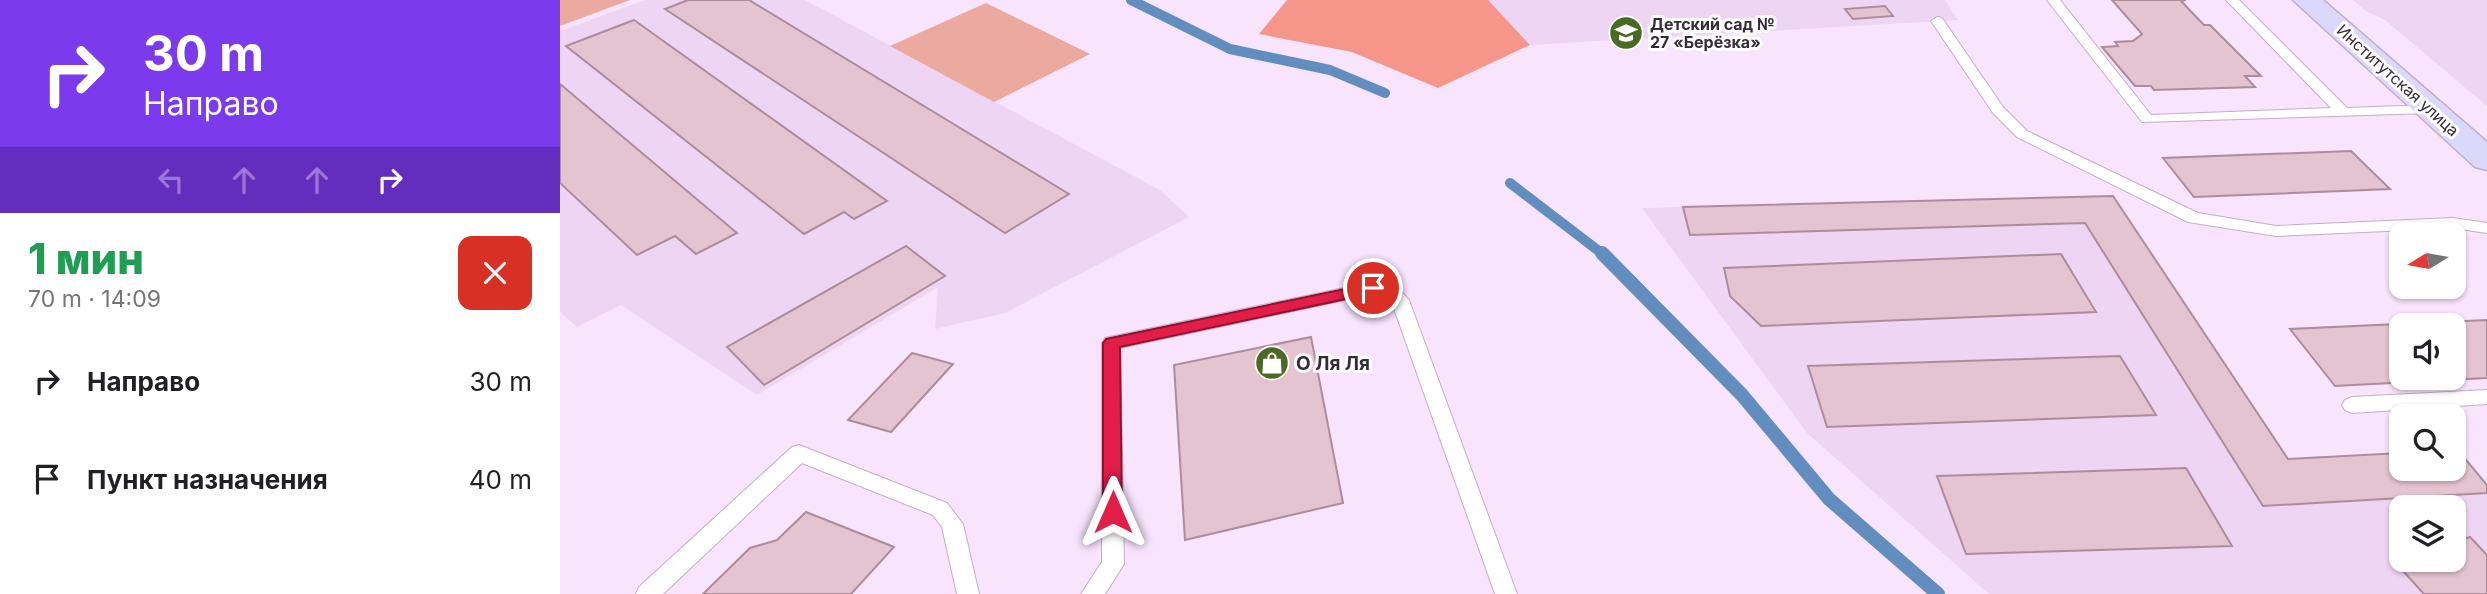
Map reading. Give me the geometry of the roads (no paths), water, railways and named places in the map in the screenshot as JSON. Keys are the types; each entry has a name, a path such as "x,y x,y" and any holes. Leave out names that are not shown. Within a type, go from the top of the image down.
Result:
{"street":[{"name":"Институтская улица","path":"2308,0 2487,160"}],"lane":[{"path":"2053,0 2147,119 2431,108"},
{"path":"2232,0 2343,112"},
{"path":"1937,21 1998,110 2022,134 2194,218 2276,230 2453,223 2487,228"},
{"path":"1092,594 1113,564 1111,343 1373,288 1389,289 1400,300 1506,594"},
{"path":"2352,405 2487,397"},
{"path":"647,594 799,453 940,509 952,524 968,594"}],"waterway":[{"path":"1131,0 1230,49 1330,70 1385,93"},
{"path":"1510,183 1604,255"},
{"path":"1604,255 1742,395 1829,499 1938,594"}],"place":[{"name":"Детский сад № 27 «Берёзка»","path":"1626,33"},
{"name":"О Ля Ля","path":"1272,363"}]}
